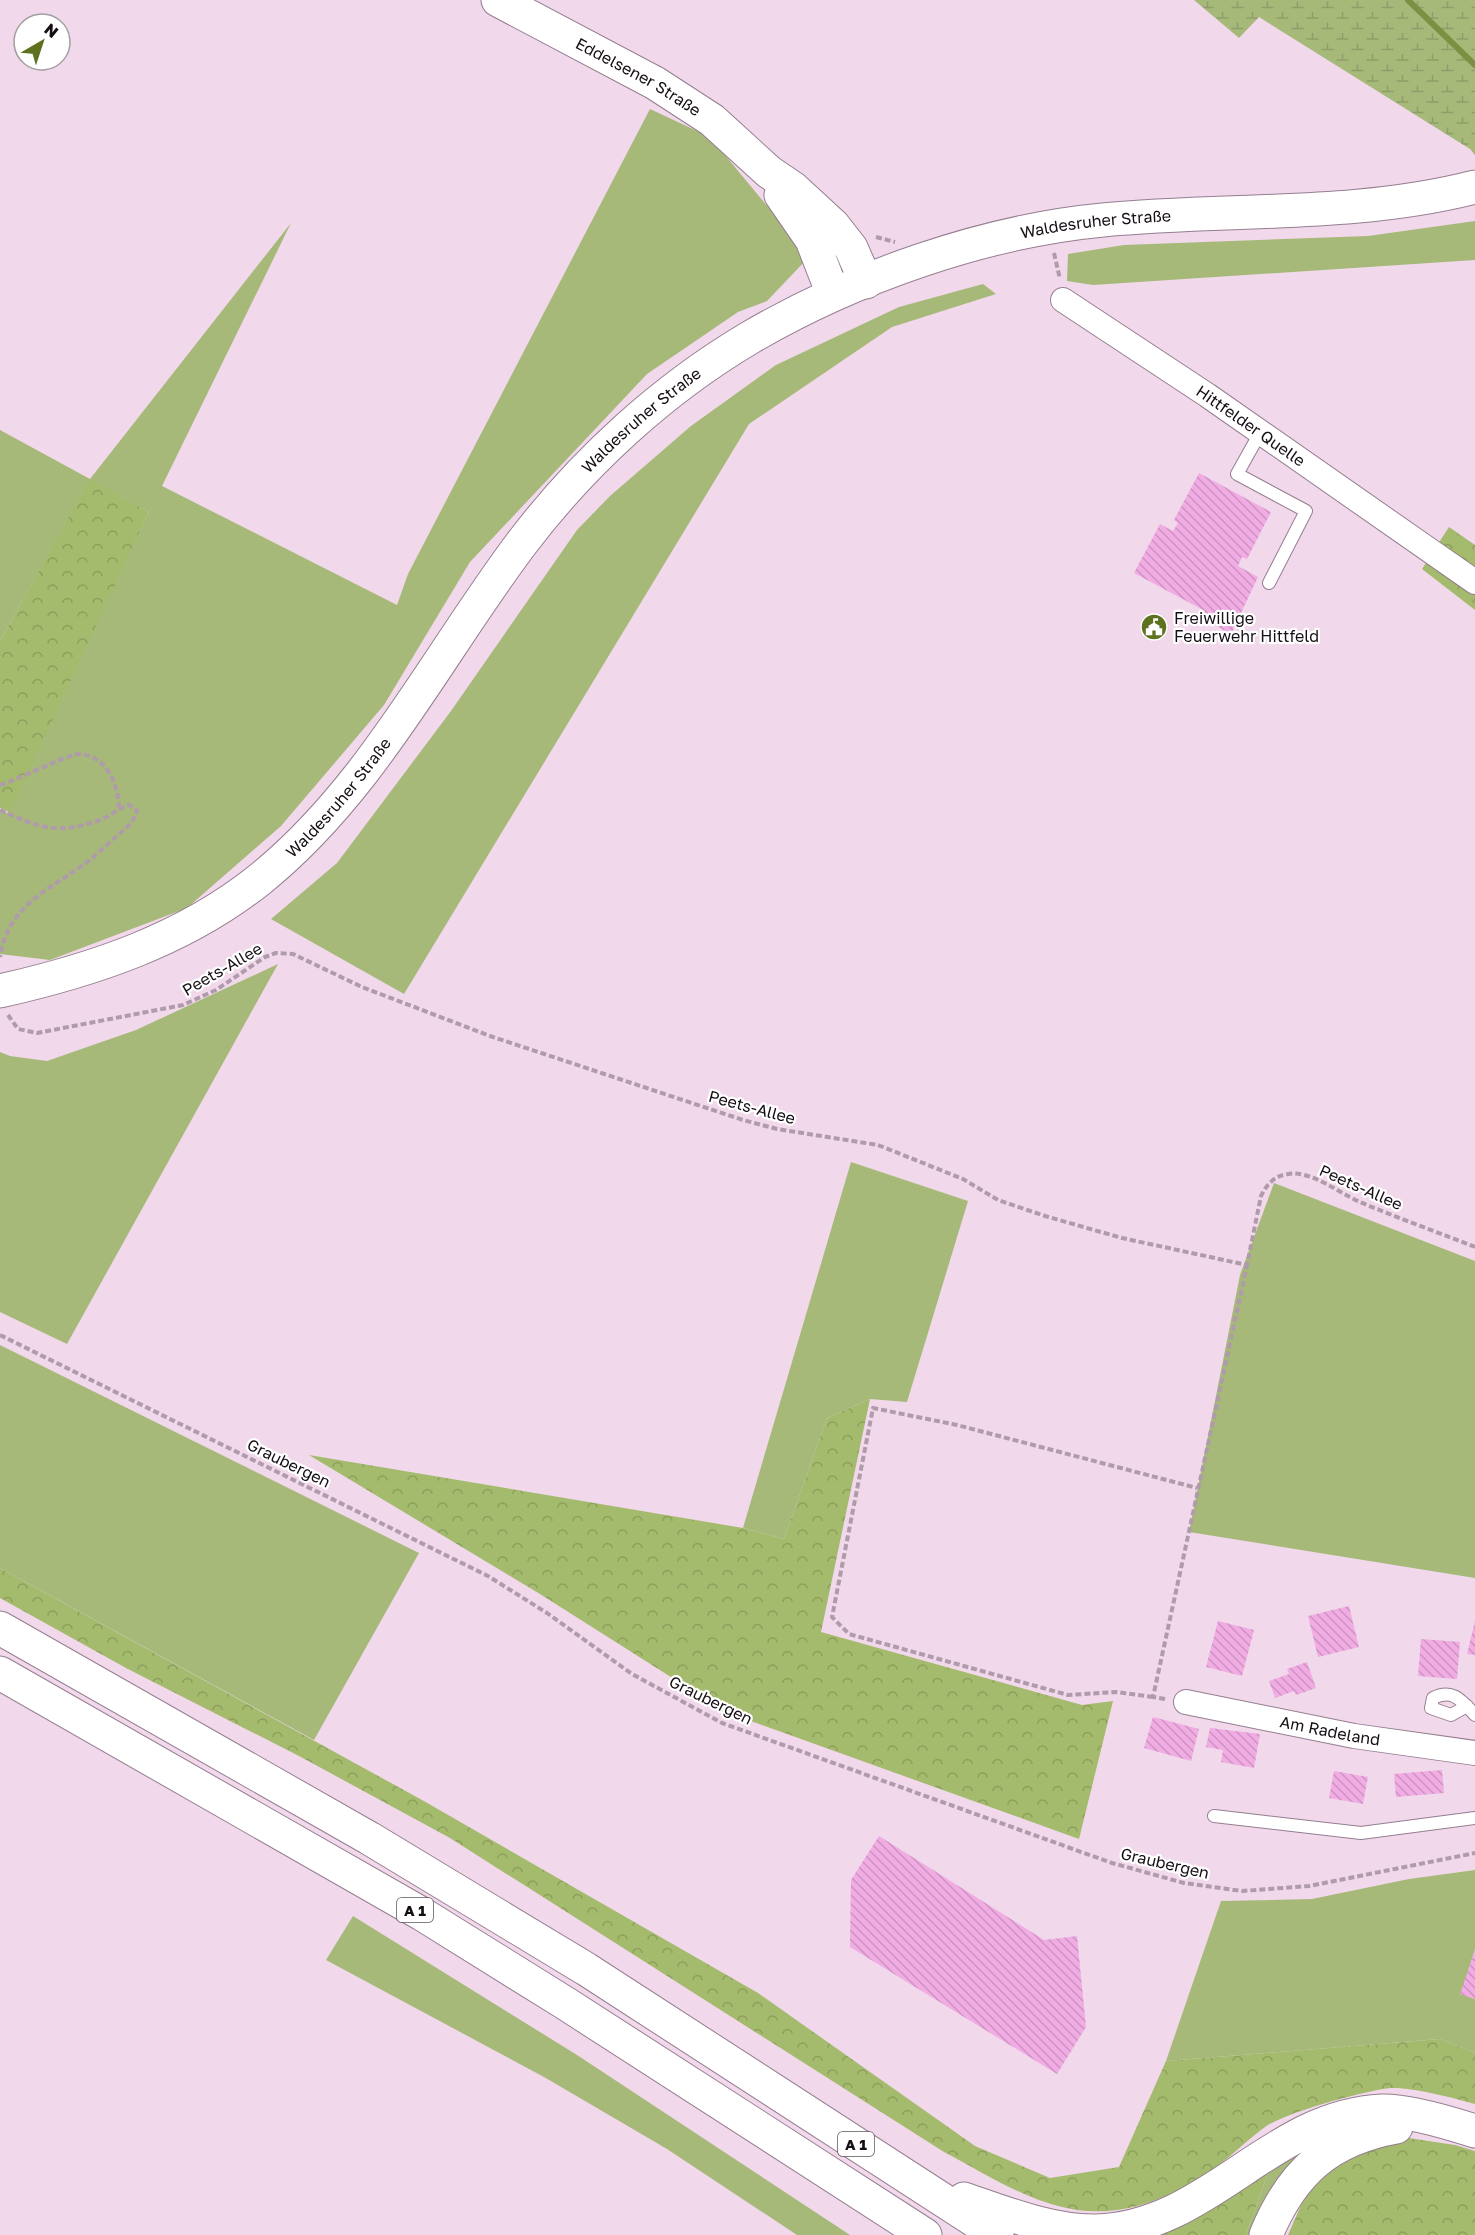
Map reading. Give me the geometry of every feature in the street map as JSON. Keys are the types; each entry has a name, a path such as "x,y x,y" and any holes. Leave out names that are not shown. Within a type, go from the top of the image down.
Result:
{"main road":[{"name":"Eddelsener Straße","path":"498,0 655,83 712,120 769,172 794,189 832,225 850,248 866,282"},
{"name":"Eddelsener Straße","path":"769,172 812,240 833,294"},
{"name":"Waldesruher Straße","path":"4,1003 160,940 225,904 260,879 335,807 374,756 520,545 556,500 644,413 748,338 833,294 976,242 1039,228 1112,219 1324,209 1399,202 1475,187"},
{"name":"A 1","path":"0,1628 369,1838 586,1969 997,2235"},
{"name":"A 1","path":"0,1673 422,1914 925,2235"},
{"path":"914,2182 1014,2216 1045,2224 1095,2231 1155,2220 1191,2202 1312,2126 1338,2118 1383,2110 1416,2115 1475,2131"},
{"path":"1266,2235 1282,2200 1321,2156 1363,2134 1400,2126 1440,2122"},
{"path":"820,2167 884,2235"}],"street":[{"name":"Hittfelder Quelle","path":"1063,300 1260,432 1475,582"},
{"name":"Am Radeland","path":"1186,1702 1354,1736 1475,1753"}],"lane":[{"path":"1260,432 1237,474 1306,511 1269,583"},
{"path":"1214,1816 1360,1833 1475,1818"}],"path":[{"path":"1054,253 1063,300"},
{"path":"0,785 77,754 96,759 112,774 118,788 119,808"},
{"path":"0,810 42,828 58,829 102,819 119,808 129,805 134,807 137,813 133,820 86,863 43,890 21,911 8,931 0,957"},
{"name":"Peets-Allee","path":"4,1003 18,1029 38,1033 153,1013 183,1005 216,990 265,957 276,953 293,954 362,987 490,1036 777,1129 878,1145 963,1179 998,1200 1122,1238 1247,1265 1261,1196 1266,1185 1275,1178 1290,1173 1310,1177 1358,1201 1475,1247"},
{"path":"1154,1697 1197,1488 1247,1265"},
{"name":"Graubergen","path":"0,1335 488,1576 547,1613 632,1674 722,1723 1112,1863 1184,1883 1242,1891 1310,1886 1475,1852"},
{"path":"1186,1702 1116,1692 1068,1695 849,1634 832,1617 873,1408 957,1425 1197,1488"}],"green space":[{"path":"1194,0 1475,0 1475,155 1470,149 1259,17 1239,38"},
{"path":"650,109 710,137 773,213 806,260 767,301 738,312 647,374 470,562 384,705 281,826 187,908 50,960 0,954 0,812 7,813 149,512 90,480 0,641 0,430 90,479 291,223 162,486 397,605 408,574"},
{"path":"1475,221 1475,260 1093,285 1067,281 1068,254 1124,245 1368,236"},
{"path":"983,284 996,294 892,327 749,424 404,994 271,919 337,863 451,711 577,530 610,496 691,426 776,365 899,307"},
{"path":"90,479 149,512 10,812 0,808 0,641"},
{"path":"1449,527 1475,545 1475,610 1422,569"},
{"path":"278,964 67,1344 0,1312 0,1052 10,1056 47,1061 136,1030"},
{"path":"851,1162 968,1201 907,1402 870,1399 827,1418 784,1539 743,1528"},
{"path":"1274,1183 1475,1261 1475,1578 1189,1532 1240,1275"},
{"path":"0,1345 419,1553 314,1740 0,1568"},
{"path":"870,1399 821,1632 1082,1705 1113,1701 1079,1839 726,1712 540,1594 309,1455 743,1528 784,1539 827,1418"},
{"path":"0,1568 422,1800 758,1993 975,2146 1050,2178 1119,2167 1166,2061 1440,2039 1475,2053 1475,2104 1433,2093 1400,2088 1364,2093 1326,2103 1275,2121 1201,2177 1150,2202 1114,2210 1096,2211 1077,2210 1042,2201 1008,2187 944,2152 450,1838 299,1756 126,1668 0,1598"},
{"path":"1475,1870 1475,1949 1461,1994 1475,1999 1475,2053 1440,2039 1166,2061 1221,1901 1312,1899 1409,1879"},
{"path":"353,1916 577,2055 850,2235 797,2235 667,2149 544,2077 326,1960"},
{"path":"1356,2124 1260,2235 1246,2235 1273,2159"},
{"path":"1402,2137 1455,2145 1475,2151 1475,2235 1288,2235 1305,2196 1325,2173 1358,2146"},
{"path":"1273,2159 1246,2235 1153,2235"}],"building":[{"path":"1199,473 1271,512 1247,559 1242,557 1238,566 1258,577 1231,634 1201,618 1205,611 1134,573 1160,524 1173,531 1178,523 1174,520"},
{"path":"1349,1606 1359,1647 1318,1657 1308,1616"},
{"path":"1218,1621 1254,1630 1242,1676 1206,1667"},
{"path":"1475,1621 1475,1655 1467,1654"},
{"path":"1421,1639 1460,1642 1457,1679 1418,1676"},
{"path":"1307,1662 1316,1688 1296,1695 1294,1691 1275,1698 1269,1681 1289,1674 1287,1669"},
{"path":"1153,1717 1199,1729 1191,1761 1144,1748"},
{"path":"1210,1728 1260,1734 1254,1768 1221,1762 1223,1750 1206,1747"},
{"path":"1442,1770 1444,1793 1396,1797 1394,1774"},
{"path":"1334,1771 1368,1777 1363,1804 1329,1798"},
{"path":"879,1836 1044,1940 1077,1936 1086,2027 1057,2074 850,1947 851,1880"},
{"path":"1475,1950 1475,1999 1460,1994"}],"waterway":[{"path":"1408,0 1475,65"}],"place":[{"name":"Freiwillige Feuerwehr Hittfeld","path":"1154,627"}]}
